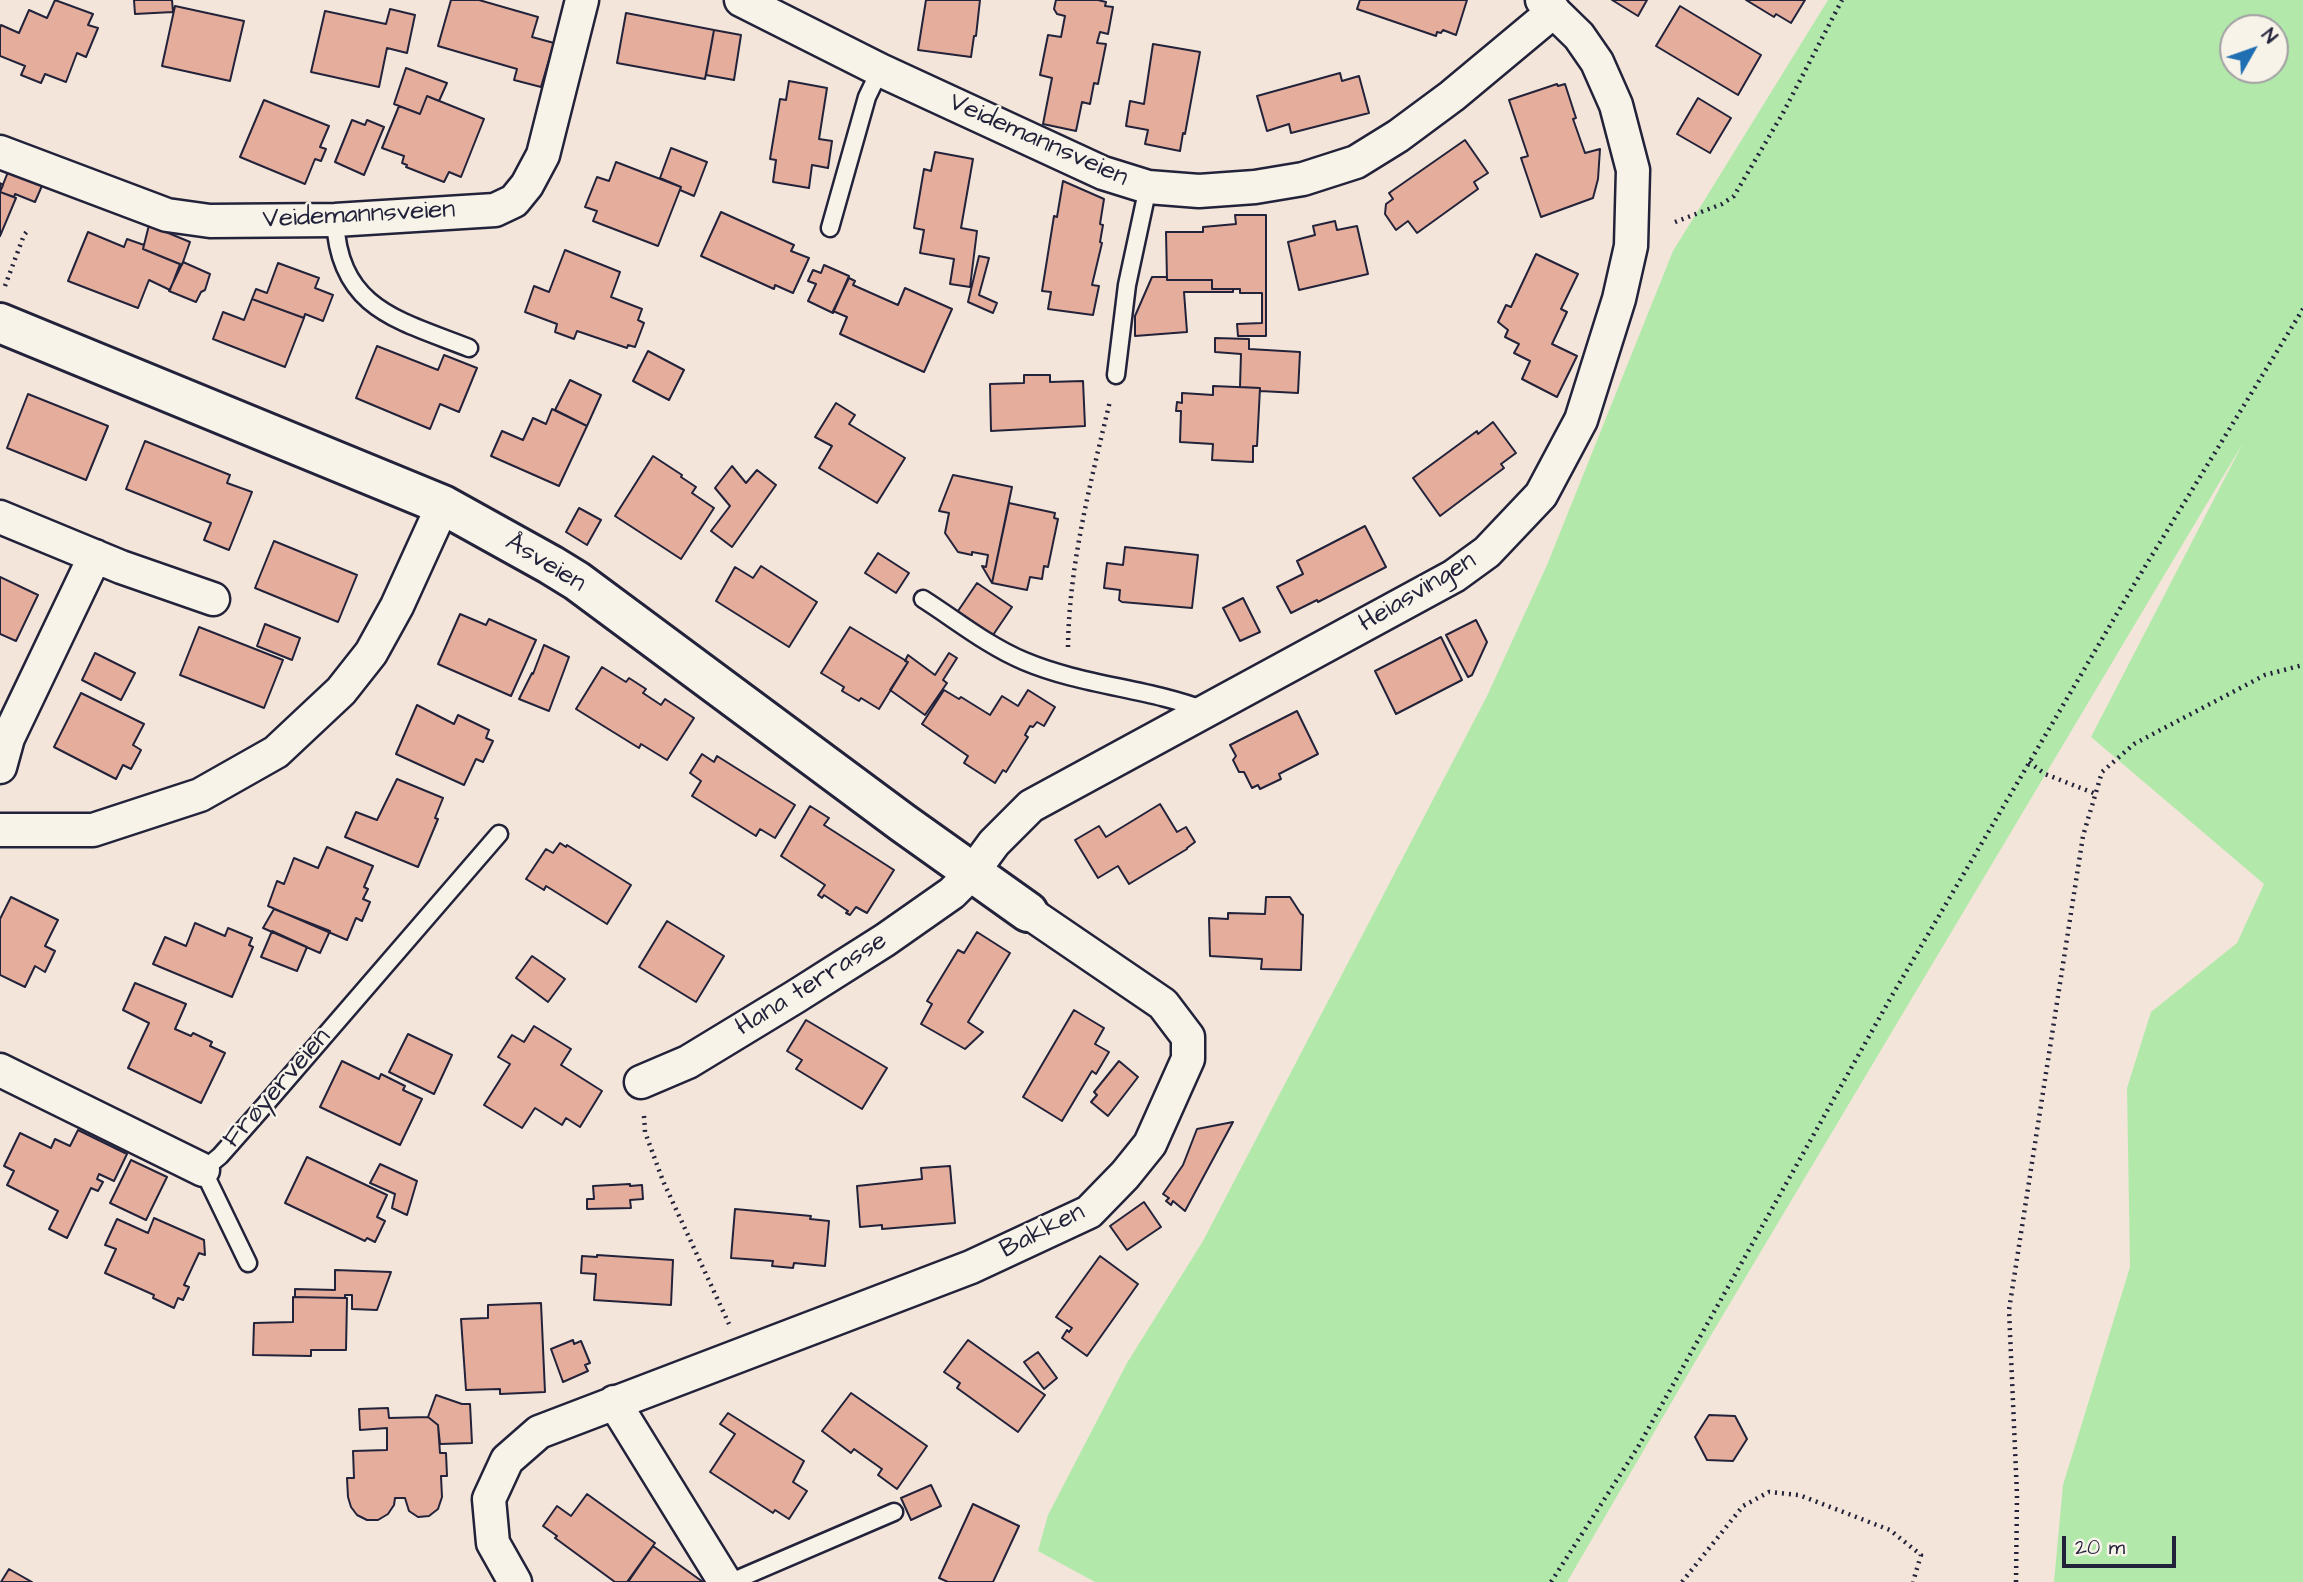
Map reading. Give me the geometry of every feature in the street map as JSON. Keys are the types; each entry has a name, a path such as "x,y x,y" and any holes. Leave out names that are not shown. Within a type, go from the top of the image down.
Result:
{"street":[{"name":"Veidemannsveien","path":"0,152 167,215 210,221 335,220 495,210 514,201 527,185 543,155 582,0"},
{"name":"Veidemannsveien","path":"741,0 880,70 1103,173 1148,187 1199,191 1255,187 1303,178 1356,162 1398,136 1452,96 1548,5"},
{"name":"Heiasvingen","path":"972,873 994,843 1031,806 1454,576 1487,552 1541,495 1581,420 1619,299 1631,246 1633,170 1616,105 1597,62 1579,36 1548,5"},
{"name":"Åsveien","path":"0,323 443,505 551,565 577,581 1028,912"},
{"path":"0,830 93,830 200,795 276,752 341,691 371,653 397,606 443,505"},
{"path":"0,517 121,567 212,599"},
{"path":"0,767 8,738 29,691 95,556"},
{"name":"Hana terrasse","path":"641,1082 688,1062 796,997 941,901 972,873"},
{"name":"Bakken","path":"515,1582 493,1543 489,1499 507,1461 539,1432 971,1267 1057,1228 1089,1212 1150,1144 1188,1059 1188,1037 1163,1004 1028,912"},
{"name":"Frøyerveien","path":"0,1070 202,1170"},
{"path":"614,1402 728,1582"}],"lane":[{"path":"830,228 867,97 880,70"},
{"path":"1116,375 1128,285 1148,187"},
{"path":"335,220 342,262 356,290 368,302 398,320 469,348"},
{"path":"923,598 995,646 1024,661 1067,676 1182,701 1207,711"},
{"name":"Frøyerveien","path":"202,1170 220,1156 499,834"},
{"path":"202,1170 248,1263"},
{"path":"728,1582 894,1512"}],"path":[{"path":"1675,222 1722,204 1734,196 1783,113 1842,0"},
{"path":"9,274 24,235 29,229"},
{"path":"1551,1582 1638,1447 1890,999 2029,762 2303,309"},
{"path":"1067,676 1068,616 1086,504 1116,375"},
{"path":"2016,1582 2017,1495 2009,1310 2082,836 2102,772 2134,744 2265,676 2303,664"},
{"path":"2029,762 2045,774 2096,794"},
{"path":"641,1082 645,1132 663,1181 743,1354"},
{"path":"1682,1582 1742,1506 1769,1492 1799,1495 1890,1530 1920,1555 1913,1582"}],"green space":[{"path":"1828,0 2303,0 2303,1582 2054,1582 2063,1485 2130,1267 2127,1088 2151,1012 2237,943 2264,884 2091,737 2243,443 1695,1362 1567,1582 1095,1582 1038,1551 1048,1515 1127,1363 1203,1241 1487,696 1547,565 1673,251"}],"building":[{"path":"55,0 93,14 88,25 98,28 86,57 77,53 66,82 45,74 41,83 21,75 25,66 0,56 0,28 1,25 19,33 29,10 47,18"},
{"path":"134,0 172,0 173,12 135,14"},
{"path":"451,0 479,0 538,17 532,37 554,43 541,87 514,80 517,69 438,46"},
{"path":"926,0 980,0 971,57 918,50"},
{"path":"1056,0 1098,0 1106,2 1105,6 1113,7 1108,34 1100,32 1097,43 1106,44 1098,84 1094,83 1090,104 1082,102 1076,131 1043,124 1052,78 1040,75 1048,35 1061,37 1065,16 1057,14 1054,9"},
{"path":"1360,0 1467,0 1456,35 1443,30 1441,33 1437,32 1436,36 1357,9"},
{"path":"1612,0 1647,0 1638,16"},
{"path":"1746,0 1805,0 1791,23 1776,14 1774,17"},
{"path":"175,6 244,21 230,81 162,66"},
{"path":"1680,6 1761,55 1738,95 1656,46"},
{"path":"390,9 415,15 407,53 387,48 379,87 311,72 325,11 386,24"},
{"path":"626,13 714,30 705,79 617,63"},
{"path":"714,30 741,35 734,80 706,75"},
{"path":"1153,44 1200,52 1180,151 1145,144 1148,130 1126,126 1130,101 1144,104"},
{"path":"406,68 447,83 439,101 427,96 420,114 394,104"},
{"path":"1340,73 1342,81 1359,76 1369,113 1291,133 1289,124 1267,131 1257,96"},
{"path":"789,81 827,88 819,139 832,141 828,168 812,165 809,188 773,182 776,160 770,159 780,99 786,100"},
{"path":"1557,84 1565,84 1585,153 1600,149 1598,179 1593,198 1541,217 1521,158 1528,156 1509,100"},
{"path":"427,96 484,119 461,177 449,172 444,182 406,167 407,165 402,163 404,156 382,148 399,106 420,114"},
{"path":"1698,98 1731,118 1710,153 1677,134"},
{"path":"264,100 329,126 320,147 326,149 321,161 315,159 305,184 240,157"},
{"path":"352,120 365,125 367,120 384,127 364,175 335,162"},
{"path":"1465,140 1488,173 1474,182 1478,189 1417,233 1408,221 1396,230 1385,214 1386,204 1393,199 1389,193"},
{"path":"671,148 707,162 694,196 660,178"},
{"path":"935,152 973,159 961,228 977,231 970,287 950,284 954,259 920,253 924,230 914,228 924,169 931,171"},
{"path":"616,162 681,187 658,246 593,221 597,211 585,207 597,177 609,181"},
{"path":"10,167 44,181 35,202 15,194 14,197 0,192"},
{"path":"1063,181 1104,199 1100,224 1103,225 1102,243 1092,285 1099,286 1093,315 1048,309 1051,292 1042,291 1054,216 1057,217"},
{"path":"0,192 16,198 0,236"},
{"path":"721,212 794,245 791,251 809,258 793,293 775,285 774,289 701,256"},
{"path":"1235,215 1266,215 1266,336 1238,336 1237,324 1262,323 1262,293 1240,293 1240,289 1212,289 1212,280 1167,280 1166,232 1203,232 1203,227 1236,224"},
{"path":"1335,221 1337,230 1357,226 1368,274 1299,290 1288,242 1315,235 1313,226"},
{"path":"149,225 190,242 182,265 143,249"},
{"path":"88,232 124,247 127,239 144,245 143,249 180,264 170,290 149,280 138,308 68,281"},
{"path":"565,250 620,272 611,297 642,309 638,320 644,323 635,347 628,345 627,348 577,331 574,339 555,332 557,324 525,312 534,286 549,292"},
{"path":"1536,254 1578,274 1561,309 1567,312 1552,344 1577,356 1557,397 1522,379 1530,361 1514,353 1519,344 1505,337 1508,330 1498,322 1506,305 1511,307"},
{"path":"979,256 989,258 979,295 997,303 993,313 968,302"},
{"path":"183,262 210,274 205,290 196,302 169,291"},
{"path":"278,263 319,278 315,288 333,295 323,321 305,314 304,318 252,299 256,289 267,293"},
{"path":"824,265 849,276 833,313 808,301 816,284 808,281 813,270 821,273"},
{"path":"1152,277 1167,277 1167,280 1212,280 1212,289 1233,289 1233,292 1184,292 1187,332 1135,336 1135,316"},
{"path":"849,278 855,281 853,285 898,305 905,288 952,309 924,372 840,334 847,317 833,311"},
{"path":"252,299 304,318 285,367 213,339 223,312 244,320"},
{"path":"1215,338 1249,339 1249,349 1300,352 1298,393 1240,387 1241,354 1215,352"},
{"path":"377,346 438,370 444,355 477,368 459,412 440,404 430,429 356,398"},
{"path":"648,351 684,370 669,400 633,381"},
{"path":"1024,375 1050,375 1050,382 1083,381 1085,426 991,431 990,384 1024,383"},
{"path":"570,380 601,395 587,426 555,410"},
{"path":"1213,386 1260,388 1257,446 1253,446 1253,462 1212,460 1213,444 1180,442 1181,411 1176,411 1177,402 1182,403 1182,393 1213,395"},
{"path":"28,394 108,426 86,480 7,448"},
{"path":"836,403 855,415 849,424 905,458 877,503 819,468 832,446 815,437"},
{"path":"552,409 587,426 559,486 491,456 502,431 523,440 533,418 546,424"},
{"path":"1493,422 1516,453 1501,464 1504,468 1440,516 1413,478"},
{"path":"145,441 230,475 227,483 252,492 229,550 204,540 211,523 126,489"},
{"path":"653,456 682,475 681,477 696,487 692,493 714,508 681,559 615,516"},
{"path":"732,466 746,483 757,470 776,485 732,547 711,531 730,506 715,488"},
{"path":"953,475 1012,487 992,583 982,566 986,567 988,555 958,552 945,533 949,513 939,511"},
{"path":"1009,503 1055,513 1054,518 1058,519 1048,567 1044,566 1042,579 1030,577 1027,590 992,583"},
{"path":"579,508 601,520 587,545 566,532"},
{"path":"1365,526 1386,567 1291,613 1277,587 1303,574 1297,561"},
{"path":"274,541 357,575 338,622 255,588"},
{"path":"1125,547 1198,555 1192,608 1122,602 1119,600 1120,590 1104,588 1107,563 1123,565"},
{"path":"878,553 909,573 896,593 865,573"},
{"path":"761,566 817,602 789,647 716,601 735,567 753,578"},
{"path":"0,577 38,595 16,641 0,634"},
{"path":"977,583 1012,607 991,638 956,614"},
{"path":"1243,598 1260,632 1240,641 1223,608"},
{"path":"460,614 486,625 489,619 536,640 511,696 438,664"},
{"path":"1476,620 1487,642 1472,675 1468,677 1446,635"},
{"path":"265,624 300,638 292,660 257,646"},
{"path":"199,627 283,660 264,708 180,675"},
{"path":"850,627 908,662 879,709 842,691 844,687 821,673"},
{"path":"1441,637 1462,680 1396,714 1375,671"},
{"path":"544,645 569,657 549,711 519,699 533,674"},
{"path":"95,653 135,673 121,700 82,680"},
{"path":"949,653 957,658 943,680 947,683 925,715 890,690 908,662 905,661 908,655 935,675"},
{"path":"602,667 626,682 629,678 646,689 643,693 661,705 665,699 694,718 667,760 641,744 639,748 576,709"},
{"path":"944,690 990,715 1002,696 1018,706 1028,690 1055,707 1044,726 1037,722 1033,727 1030,726 1025,735 1028,737 1006,772 1003,770 995,783 964,763 968,756 922,724"},
{"path":"81,693 144,724 133,745 141,750 131,769 123,765 116,779 54,747"},
{"path":"417,705 454,724 458,715 489,730 486,738 493,741 483,762 476,759 464,785 396,754"},
{"path":"1297,711 1318,754 1279,774 1281,779 1260,789 1258,785 1252,788 1244,772 1239,772 1233,760 1236,756 1230,745"},
{"path":"702,754 714,762 717,756 795,805 775,838 760,829 756,836 692,796 701,781 690,773"},
{"path":"397,779 443,798 435,818 438,819 418,867 345,837 356,812 377,820"},
{"path":"1160,804 1177,832 1186,827 1195,842 1129,884 1118,866 1098,878 1075,840 1099,826 1106,837"},
{"path":"810,806 829,818 824,825 894,870 867,913 856,907 850,915 824,895 822,898 818,895 825,885 781,856"},
{"path":"560,843 631,885 607,924 546,886 544,890 526,879 546,849 553,853"},
{"path":"327,847 373,866 364,887 368,889 363,899 370,902 362,921 356,918 347,940 268,906 277,881 284,884 294,858 318,868"},
{"path":"11,897 58,920 45,946 55,951 45,972 35,966 25,987 0,975 0,919"},
{"path":"1266,897 1290,897 1303,915 1301,970 1261,969 1262,959 1210,956 1209,918 1228,919 1228,913 1265,914"},
{"path":"274,909 330,931 320,953 263,928"},
{"path":"667,921 724,956 696,1002 639,967"},
{"path":"195,923 225,936 228,928 252,938 249,945 253,947 232,997 153,964 165,937 186,946"},
{"path":"272,931 307,947 297,971 261,957"},
{"path":"977,932 1010,953 968,1022 983,1032 965,1049 921,1024 932,1004 927,1001 958,950 964,953"},
{"path":"532,956 565,979 548,1002 516,978"},
{"path":"135,983 186,1004 175,1029 191,1036 193,1033 212,1042 210,1046 225,1053 201,1103 128,1068 149,1023 123,1010"},
{"path":"1074,1010 1104,1028 1095,1044 1109,1052 1096,1074 1092,1071 1062,1121 1023,1097"},
{"path":"806,1020 887,1068 862,1109 796,1069 802,1060 787,1051"},
{"path":"534,1026 571,1049 561,1065 602,1091 580,1127 566,1118 562,1125 535,1108 522,1128 484,1105 510,1064 498,1057 512,1035 524,1042"},
{"path":"408,1034 452,1055 434,1094 389,1072"},
{"path":"342,1061 379,1079 381,1074 405,1086 403,1090 422,1099 400,1145 320,1107"},
{"path":"1119,1061 1138,1077 1108,1116 1091,1102 1097,1095 1094,1092"},
{"path":"1233,1122 1185,1211 1173,1201 1171,1205 1166,1201 1169,1198 1163,1194 1183,1165 1197,1129"},
{"path":"78,1130 127,1154 114,1181 99,1174 97,1179 103,1182 98,1191 91,1188 67,1238 49,1229 58,1211 7,1185 14,1171 4,1166 20,1133 51,1148 55,1139 70,1146"},
{"path":"307,1157 387,1195 377,1217 385,1221 375,1242 367,1238 365,1241 285,1203"},
{"path":"131,1160 167,1177 146,1220 110,1203"},
{"path":"380,1164 417,1181 407,1215 392,1208 395,1194 370,1183"},
{"path":"950,1166 955,1223 882,1229 882,1225 860,1227 857,1186 922,1179 921,1168"},
{"path":"642,1185 643,1199 630,1200 631,1208 587,1209 587,1199 594,1199 593,1186"},
{"path":"1144,1202 1161,1227 1127,1250 1110,1226"},
{"path":"735,1209 811,1216 810,1219 829,1221 825,1266 794,1263 793,1268 772,1266 773,1261 731,1258"},
{"path":"154,1218 204,1240 205,1255 199,1253 184,1285 189,1287 183,1300 178,1298 174,1308 153,1298 154,1295 105,1273 116,1249 105,1245 117,1219 148,1233"},
{"path":"582,1256 673,1260 671,1305 594,1300 596,1274 581,1273"},
{"path":"1100,1256 1138,1284 1087,1356 1062,1338 1067,1330 1069,1332 1072,1328 1056,1317"},
{"path":"335,1270 391,1272 377,1310 352,1309 352,1295 345,1295 345,1298 295,1297 295,1289 335,1290"},
{"path":"293,1297 347,1298 346,1350 311,1350 311,1356 253,1355 254,1323 293,1322"},
{"path":"541,1303 545,1392 500,1394 500,1389 466,1390 461,1319 488,1318 488,1305"},
{"path":"573,1340 574,1344 581,1341 590,1363 585,1365 588,1371 563,1382 551,1349"},
{"path":"968,1340 1045,1395 1018,1432 957,1388 960,1383 944,1372"},
{"path":"1038,1352 1057,1378 1044,1389 1024,1362"},
{"path":"851,1393 927,1446 897,1489 878,1475 882,1469 854,1449 851,1453 822,1431"},
{"path":"436,1395 470,1404 472,1443 440,1444 438,1425 428,1417"},
{"path":"388,1408 389,1418 428,1417 438,1425 440,1453 446,1453 447,1476 441,1476 442,1497 438,1509 429,1516 418,1517 409,1511 405,1498 395,1498 388,1514 378,1520 367,1520 357,1515 351,1507 347,1478 354,1478 353,1451 387,1450 387,1428 360,1430 359,1409"},
{"path":"728,1413 804,1461 793,1482 807,1491 789,1519 775,1510 773,1513 710,1472 735,1434 720,1424"},
{"path":"1709,1415 1735,1416 1747,1439 1733,1461 1707,1460 1695,1437"},
{"path":"931,1485 941,1506 911,1520 901,1498"},
{"path":"587,1494 655,1543 627,1582 615,1582 555,1538 557,1536 543,1526 557,1506 571,1516"},
{"path":"973,1504 1019,1526 993,1582 948,1582 939,1578"},
{"path":"653,1546 703,1582 628,1582"},
{"path":"9,1569 32,1582 1,1582"}]}
